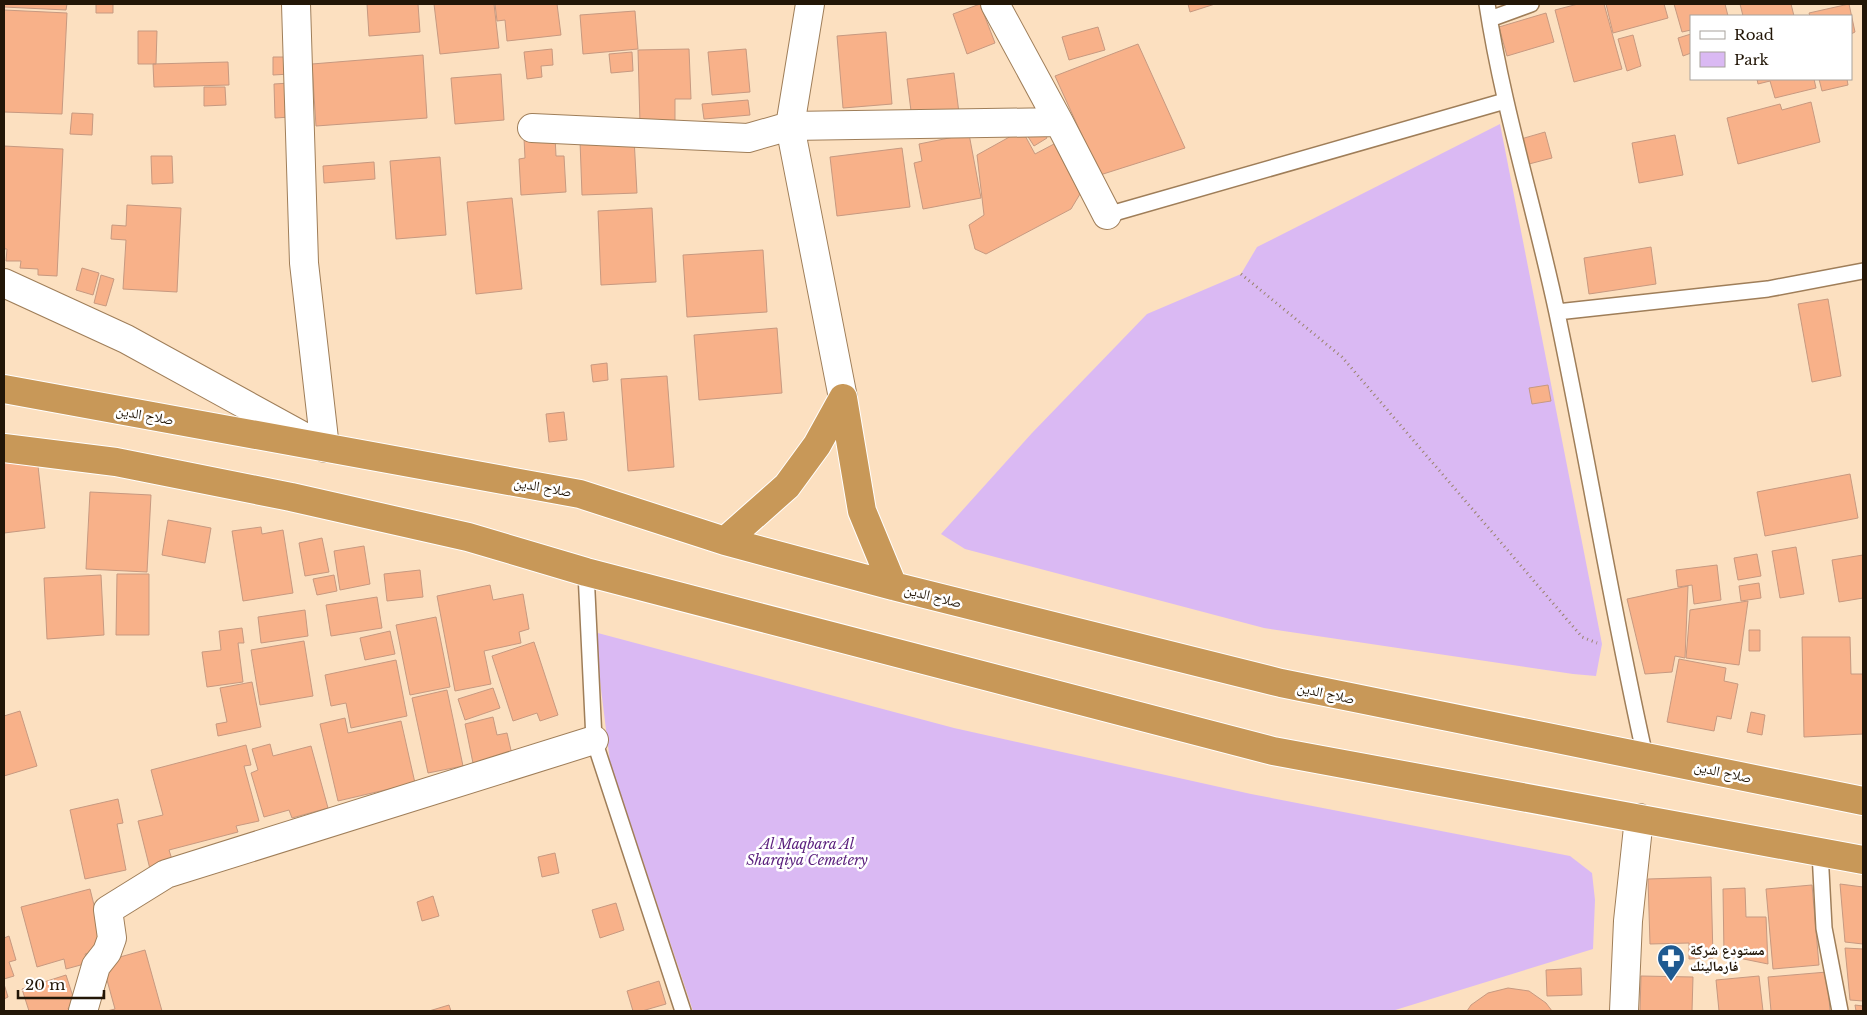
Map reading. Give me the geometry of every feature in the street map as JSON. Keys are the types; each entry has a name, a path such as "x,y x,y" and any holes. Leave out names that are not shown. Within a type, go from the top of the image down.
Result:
{"highway":[{"name":"صلاح الدين","path":"4,389 580,494 725,541 893,586 1281,683 1375,704 1645,756 1863,802"},
{"path":"725,541 787,486 818,445 843,398"},
{"path":"843,398 862,510 893,586"},
{"path":"4,448 116,462 291,497 468,537 586,572 1273,750 1863,860"}],"street":[{"path":"296,4 304,263 325,448"},
{"path":"810,4 790,126 843,398"},
{"path":"995,4 1107,215"},
{"path":"532,128 748,138 790,126 1059,122"},
{"path":"4,283 126,340 325,448"},
{"path":"83,1011 96,966 107,952 112,938 108,910 166,874 594,740"},
{"path":"1624,1011 1628,921 1639,818"}],"lane":[{"path":"1487,4 1505,101 1557,312 1621,652 1645,756"},
{"path":"1490,19 1530,4"},
{"path":"1107,215 1505,101"},
{"path":"1557,312 1768,289 1863,271"},
{"path":"586,572 594,740 683,1011"},
{"path":"1820,852 1824,928 1840,1011"}],"path":[{"path":"1241,274 1342,357 1582,637 1621,652"}],"green space":[{"path":"1500,124 1602,644 1596,676 1264,628 965,549 941,534 1032,433 1147,314 1241,274 1257,247"},
{"name":"Al Maqbara Al Sharqiya Cemetery","path":"594,632 954,728 1251,794 1570,856 1592,873 1595,900 1593,949 1392,1011 693,1011 610,762"}],"building":[{"path":"4,4 67,4 66,10 4,7"},
{"path":"96,4 113,4 113,13 96,13"},
{"path":"367,4 418,4 420,32 369,36"},
{"path":"434,4 494,4 499,48 440,54"},
{"path":"495,4 557,4 561,35 507,41 505,20 497,21"},
{"path":"980,4 995,43 967,54 953,14"},
{"path":"1188,4 1215,4 1190,12"},
{"path":"1578,4 1604,4 1622,69 1574,82 1555,10"},
{"path":"1606,4 1664,4 1668,18 1613,33"},
{"path":"1674,4 1725,4 1728,15 1690,15 1690,30 1682,32"},
{"path":"1740,4 1791,4 1794,15 1743,15"},
{"path":"1849,4 1851,15 1810,15 1809,13"},
{"path":"4,10 67,13 62,114 4,112"},
{"path":"635,11 638,49 583,54 580,15"},
{"path":"1546,13 1554,42 1507,56 1499,27"},
{"path":"1852,18 1855,32 1852,34"},
{"path":"1098,27 1105,50 1069,60 1062,37"},
{"path":"138,31 157,31 156,64 138,64"},
{"path":"886,32 892,104 843,108 837,36"},
{"path":"1690,34 1690,53 1683,56 1678,38"},
{"path":"1633,35 1641,66 1627,71 1618,39"},
{"path":"1138,44 1185,148 1100,175 1055,76"},
{"path":"552,49 553,65 541,66 542,77 527,79 524,52"},
{"path":"689,49 691,99 675,99 675,123 640,124 638,50"},
{"path":"746,49 750,92 712,95 708,52"},
{"path":"632,52 633,71 611,73 609,54"},
{"path":"423,55 427,118 316,126 312,64"},
{"path":"273,57 290,57 290,74 273,75"},
{"path":"228,62 229,85 154,87 153,64"},
{"path":"954,73 959,113 912,119 907,79"},
{"path":"501,74 504,120 455,124 451,78"},
{"path":"1757,80 1814,80 1816,88 1775,98 1770,81 1758,84"},
{"path":"1819,80 1847,80 1848,85 1822,91"},
{"path":"290,83 291,117 275,118 274,84"},
{"path":"204,87 225,87 226,105 204,106"},
{"path":"748,100 750,115 704,119 702,104"},
{"path":"1811,102 1820,142 1738,164 1727,118 1780,104 1782,110"},
{"path":"72,113 93,114 92,135 70,134"},
{"path":"1039,123 1047,138 1034,146 1025,132"},
{"path":"1022,130 1035,154 1054,144 1080,194 1071,209 986,254 975,249 969,225 984,215 977,155"},
{"path":"1545,132 1552,158 1529,164 1521,139"},
{"path":"969,134 981,198 923,209 914,163 922,161 919,144"},
{"path":"1675,135 1683,175 1639,183 1632,143"},
{"path":"555,136 556,156 564,156 566,192 521,195 519,159 525,158 524,138"},
{"path":"634,138 637,193 582,195 580,141"},
{"path":"4,146 63,149 57,276 38,275 38,269 20,268 21,261 6,261 7,249 4,249"},
{"path":"902,148 910,207 837,216 830,157"},
{"path":"151,156 172,156 173,183 152,184"},
{"path":"440,157 446,235 396,239 390,161"},
{"path":"374,162 375,179 324,183 323,166"},
{"path":"512,198 522,289 476,294 467,202"},
{"path":"127,205 181,208 177,292 123,289 126,240 111,239 112,225 126,226"},
{"path":"652,208 656,282 601,285 598,211"},
{"path":"1651,247 1656,284 1589,294 1584,258"},
{"path":"763,250 767,312 687,317 683,255"},
{"path":"82,268 99,273 93,295 76,290"},
{"path":"101,275 114,279 106,306 94,303"},
{"path":"1828,299 1841,376 1812,382 1798,304"},
{"path":"777,328 782,393 699,400 694,335"},
{"path":"607,363 608,380 593,382 591,365"},
{"path":"667,376 674,467 628,471 621,379"},
{"path":"1548,385 1551,401 1532,404 1529,388"},
{"path":"564,412 567,440 549,442 546,414"},
{"path":"37,457 45,528 4,533 4,461"},
{"path":"1850,474 1858,518 1765,536 1757,492"},
{"path":"90,492 151,495 147,572 86,569"},
{"path":"168,520 211,528 205,563 162,555"},
{"path":"261,527 262,534 283,530 293,593 243,601 232,531"},
{"path":"322,538 329,572 305,576 299,543"},
{"path":"364,546 370,584 340,590 334,551"},
{"path":"1796,547 1804,594 1780,598 1772,551"},
{"path":"1757,554 1761,576 1738,580 1734,558"},
{"path":"1863,555 1863,598 1839,602 1832,560"},
{"path":"1717,565 1721,600 1694,604 1692,585 1678,587 1676,570"},
{"path":"420,570 423,597 387,601 384,574"},
{"path":"117,574 149,574 149,635 116,635"},
{"path":"101,575 104,635 47,639 44,578"},
{"path":"334,575 337,591 317,595 313,579"},
{"path":"1759,583 1761,598 1741,601 1739,586"},
{"path":"490,585 493,600 523,594 529,629 519,632 521,643 484,651 491,684 455,691 437,596"},
{"path":"1688,586 1685,658 1675,656 1672,672 1645,674 1627,599"},
{"path":"377,597 382,628 331,636 326,605"},
{"path":"1748,601 1739,665 1686,658 1690,610"},
{"path":"305,610 308,636 261,643 258,617"},
{"path":"436,617 450,687 410,695 396,625"},
{"path":"242,628 244,643 238,643 243,682 207,687 202,652 221,650 219,631"},
{"path":"1749,630 1760,630 1760,651 1749,651"},
{"path":"390,631 395,654 365,660 360,638"},
{"path":"1802,637 1850,637 1851,674 1863,674 1863,734 1804,737"},
{"path":"304,641 313,696 260,705 251,650"},
{"path":"534,642 558,715 540,721 537,713 513,721 492,656"},
{"path":"1679,659 1726,668 1724,681 1738,684 1731,719 1717,716 1714,731 1667,722"},
{"path":"396,660 407,716 351,728 346,703 331,706 325,675"},
{"path":"252,682 261,727 218,736 216,724 227,722 220,688"},
{"path":"493,688 500,708 465,720 458,699"},
{"path":"447,690 463,766 428,773 412,698"},
{"path":"20,711 37,766 4,776 4,716"},
{"path":"1751,712 1765,715 1762,735 1747,732"},
{"path":"493,717 497,735 507,733 513,759 474,768 465,724"},
{"path":"345,718 348,733 401,721 415,783 338,801 320,724"},
{"path":"270,744 273,756 311,746 328,808 292,818 289,810 264,817 251,773 258,770 252,749"},
{"path":"246,745 251,765 244,766 259,821 236,826 238,832 169,850 174,866 151,873 138,821 163,815 151,770"},
{"path":"118,799 123,823 117,824 126,870 85,879 70,810"},
{"path":"555,853 559,873 542,877 538,857"},
{"path":"1711,877 1713,958 1689,959 1689,943 1650,944 1648,879"},
{"path":"1840,884 1863,887 1863,944 1845,942"},
{"path":"1812,885 1819,965 1773,969 1766,889"},
{"path":"1745,888 1746,917 1766,917 1768,964 1724,955 1723,889"},
{"path":"90,889 105,949 85,954 88,963 66,969 64,959 37,967 21,907"},
{"path":"433,896 439,916 422,921 417,902"},
{"path":"616,903 624,930 600,938 592,910"},
{"path":"9,936 16,960 9,962 14,976 4,979 4,938"},
{"path":"1845,948 1863,949 1863,1001 1850,1000"},
{"path":"145,950 162,1011 107,1011 115,1009 102,962"},
{"path":"1581,968 1582,995 1547,996 1546,970"},
{"path":"1827,972 1830,1011 1771,1011 1768,977"},
{"path":"66,975 76,1006 68,1008 69,1011 29,1011 22,989"},
{"path":"1641,976 1693,977 1692,1011 1640,1011"},
{"path":"1759,976 1763,1011 1719,1011 1716,980"},
{"path":"659,981 666,1004 642,1011 633,1011 627,991"},
{"path":"4,984 8,997 4,999"},
{"path":"1508,988 1529,991 1546,1003 1552,1011 1467,1011 1471,1005 1488,993"},
{"path":"449,1005 451,1011 429,1011"},
{"path":"1855,1005 1863,1006 1863,1011 1856,1011"}],"place":[{"name":"مستودع شركة فارمالينك","path":"1671,982"}]}
